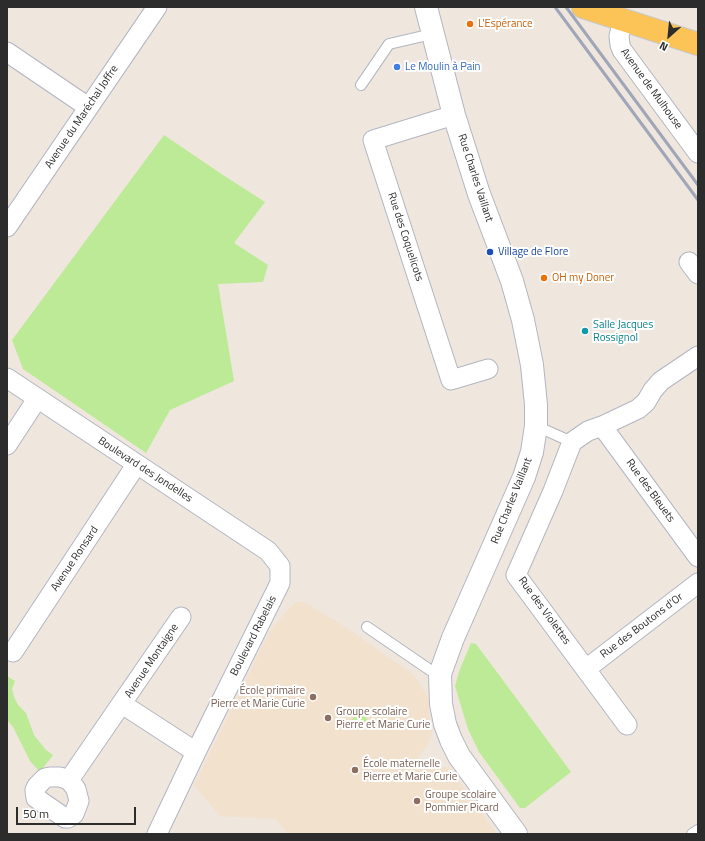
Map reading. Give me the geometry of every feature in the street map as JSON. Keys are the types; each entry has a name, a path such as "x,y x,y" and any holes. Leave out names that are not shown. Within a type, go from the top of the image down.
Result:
{"main road":[{"name":"Rue Charles Vaillant","path":"426,7 454,115 479,194 512,281 523,320 532,365 536,405 536,426 532,452 524,477 451,642 440,674 441,704 451,740 460,756 516,834"},
{"path":"583,7 698,44"}],"street":[{"name":"Avenue du Maréchal Joffre","path":"7,228 14,203 88,107 155,8"},
{"name":"Avenue de Mulhouse","path":"623,20 619,36 622,50 698,153"},
{"path":"7,52 88,107"},
{"name":"Rue des Coquelicots","path":"454,115 373,140 451,380 488,369"},
{"path":"572,442 588,431 638,409 646,402 653,390 661,381 698,356"},
{"name":"Boulevard des Jondelles","path":"7,378 136,465 268,551 280,566"},
{"path":"7,445 37,399"},
{"name":"Rue des Bleuets","path":"602,426 698,557"},
{"name":"Rue des Violettes","path":"572,442 553,491 516,575 627,725"},
{"name":"Avenue Ronsard","path":"13,652 136,465"},
{"name":"Boulevard Rabelais","path":"157,834 280,583 280,566"},
{"name":"Rue des Boutons d'Or","path":"586,669 698,583"},
{"name":"Avenue Montaigne","path":"69,780 181,618"},
{"name":"Avenue Montaigne","path":"122,704 196,752"}],"lane":[{"path":"361,85 388,44 432,34"},
{"path":"536,426 572,442"},
{"path":"367,627 430,670 440,674"},
{"path":"692,834 698,830"}],"shaded area":[{"name":"Groupe scolaire Pierre et Marie Curie","path":"297,602 304,602 341,624 414,675 428,697 432,732 428,745 419,756 424,764 429,761 450,769 497,834 288,834 276,819 220,816 194,785 270,631 292,605"}],"green space":[{"path":"164,135 265,202 234,243 268,265 263,282 218,284 234,381 170,410 146,453 23,369 12,340"},
{"path":"471,643 476,644 571,772 525,808 520,808 479,752 468,729 455,686 460,669"},
{"path":"7,676 15,681 12,689 14,697 18,705 26,713 34,735 46,750 53,755 40,772 30,761 13,727 7,720"},
{"path":"358,714 360,718 364,715 369,722 357,730 350,721"}],"railway":[{"path":"555,7 698,200"},
{"path":"566,7 698,185"}],"place":[{"name":"L'Espérance","path":"470,24"},
{"name":"Le Moulin à Pain","path":"397,67"},
{"name":"Village de Flore","path":"490,252"},
{"name":"OH my Doner","path":"544,278"},
{"name":"Salle Jacques Rossignol","path":"585,331"},
{"name":"École primaire Pierre et Marie Curie","path":"313,697"},
{"name":"Groupe scolaire Pierre et Marie Curie","path":"328,718"},
{"name":"École maternelle Pierre et Marie Curie","path":"355,770"},
{"name":"Groupe scolaire Pommier Picard","path":"417,801"}]}
